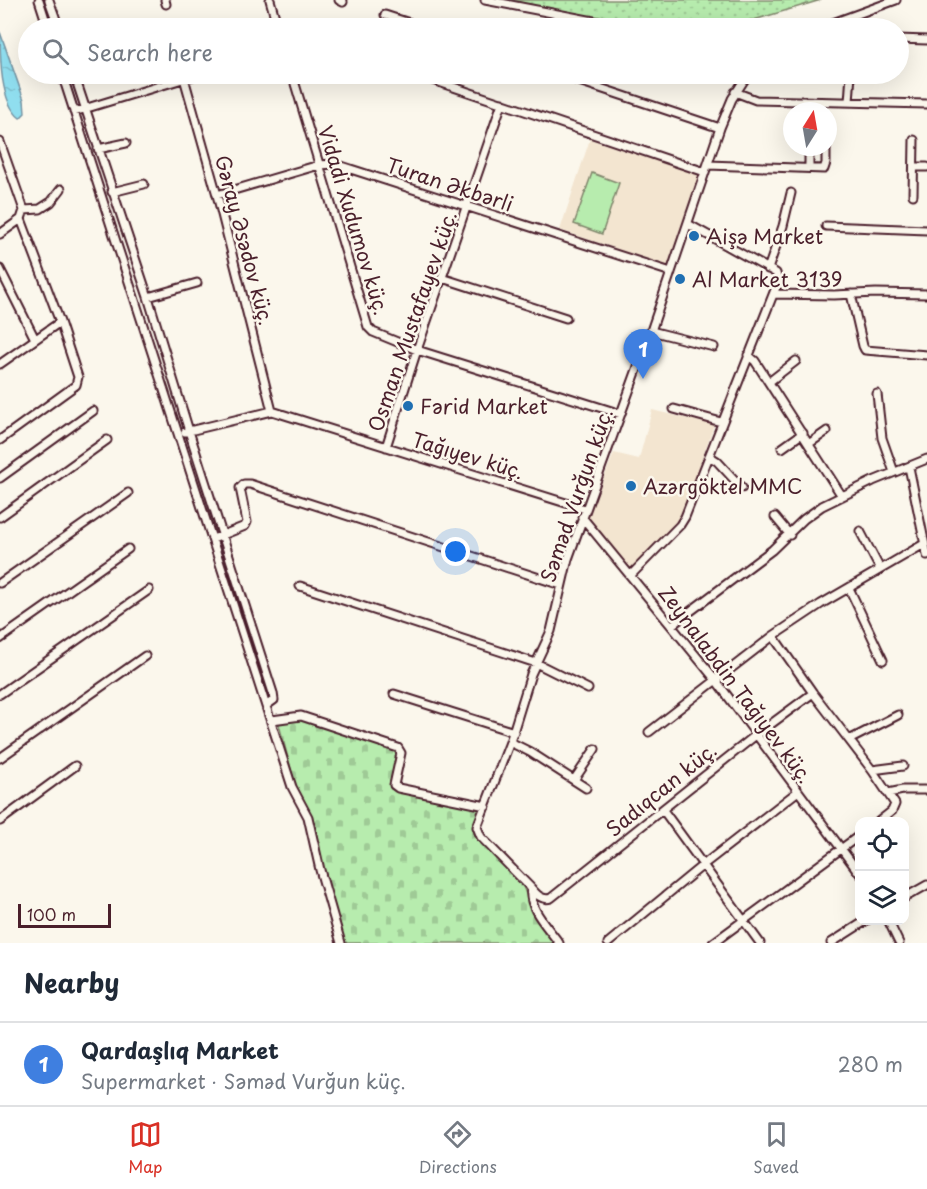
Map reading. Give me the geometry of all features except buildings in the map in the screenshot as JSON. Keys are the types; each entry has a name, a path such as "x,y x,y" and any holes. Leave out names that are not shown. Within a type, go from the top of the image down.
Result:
{"street":[{"path":"39,0 45,18"},
{"path":"49,0 55,18"},
{"path":"270,0 275,18"},
{"path":"485,0 578,18"},
{"path":"855,18 896,0"},
{"path":"385,15 394,18"},
{"path":"909,39 927,40"},
{"path":"65,84 292,787 308,817 320,870 341,943"},
{"path":"77,84 148,297 273,693 274,700 267,705"},
{"path":"74,112 164,84"},
{"name":"Gəray Əsədov küç.","path":"186,84 217,195 272,411"},
{"name":"Vidadi Xudumov küç.","path":"294,84 368,327 380,336 417,350 621,414"},
{"path":"445,84 707,169 826,167 826,156"},
{"path":"588,84 720,128"},
{"name":"Səməd Vurğun küç.","path":"559,943 535,909 531,899 531,888 478,832 477,827 514,732 536,663 551,631 561,585 584,513 651,331 720,128 735,92 741,84"},
{"path":"849,102 850,84"},
{"path":"735,92 756,100 801,102"},
{"path":"837,102 927,104"},
{"name":"Osman Mustafayev küç.","path":"387,447 417,350 502,103"},
{"path":"912,195 914,140"},
{"path":"0,142 24,210 21,219 0,234"},
{"path":"98,149 126,143"},
{"path":"808,168 809,156"},
{"name":"Turan Əkbərli","path":"217,195 319,165 335,164 671,272"},
{"path":"914,167 927,167"},
{"path":"112,192 144,184"},
{"path":"24,210 40,209 51,202 61,189"},
{"path":"768,269 783,226 791,193"},
{"path":"0,440 76,385 78,377 21,219"},
{"path":"631,575 680,525 778,282 776,273 688,224"},
{"path":"826,226 927,230"},
{"path":"118,247 130,243"},
{"path":"0,269 35,339"},
{"path":"442,279 566,318"},
{"path":"148,297 197,284"},
{"path":"774,294 927,294"},
{"path":"851,294 863,346 866,350 927,355"},
{"path":"0,352 3,362 60,322"},
{"path":"651,331 714,347"},
{"path":"748,356 755,361 810,443 842,496"},
{"path":"769,382 796,361"},
{"path":"878,394 884,449 894,472"},
{"path":"674,409 721,422"},
{"path":"0,478 93,411"},
{"path":"179,434 272,411"},
{"name":"Tağıyev küç.","path":"272,411 584,513"},
{"path":"810,443 827,431"},
{"path":"782,448 803,433"},
{"path":"0,517 107,440"},
{"path":"709,456 717,461 742,488"},
{"path":"672,625 790,535 813,512 842,496 927,459"},
{"path":"909,467 927,555"},
{"path":"213,539 245,526 247,522 240,488 244,484 250,484 561,585"},
{"path":"0,583 128,493"},
{"name":"Zeynalabdin Tağıyev küç.","path":"584,513 715,679 858,871"},
{"path":"775,517 790,535"},
{"path":"860,531 880,569"},
{"path":"649,732 772,636 924,544"},
{"path":"0,639 128,549"},
{"path":"300,586 536,663 588,689"},
{"path":"849,588 883,660"},
{"path":"0,694 149,590"},
{"path":"233,607 244,602"},
{"path":"772,636 895,804 894,808 884,817"},
{"path":"0,758 145,656"},
{"name":"Sadıqcan küç.","path":"531,888 539,897 551,898 756,735 813,693"},
{"path":"394,694 514,732"},
{"path":"849,740 898,715"},
{"path":"272,720 301,716 398,748 401,753 394,785 398,788 486,806"},
{"path":"510,742 530,752 586,788"},
{"path":"574,780 595,749"},
{"path":"0,820 75,766"},
{"path":"872,770 903,766"},
{"path":"888,793 903,790 927,790"},
{"path":"608,943 797,792"},
{"path":"663,810 760,943"},
{"path":"713,943 855,838"},
{"path":"909,895 927,885"},
{"path":"831,943 860,925"},
{"path":"890,925 899,943"}],"shaded area":[{"path":"590,139 699,175 668,266 560,230"},
{"path":"652,410 714,425 682,515 632,571 587,519 614,453 639,459"}],"green space":[{"path":"504,0 821,0 761,18 598,18"},
{"path":"592,173 619,183 602,234 574,224"},
{"path":"300,717 398,750 391,789 481,806 474,834 521,881 532,910 556,943 345,943 307,807 298,795 278,721"}],"water":[{"path":"0,32 24,100 25,113 20,118 8,102 1,66"}],"place":[{"name":"Aişə Market","path":"694,236"},
{"name":"Al Market 3139","path":"680,279"},
{"name":"Qardaşlıq Market","path":"643,379"},
{"name":"Fərid Market","path":"408,406"},
{"name":"Azərgöktel MMC","path":"631,486"}]}
